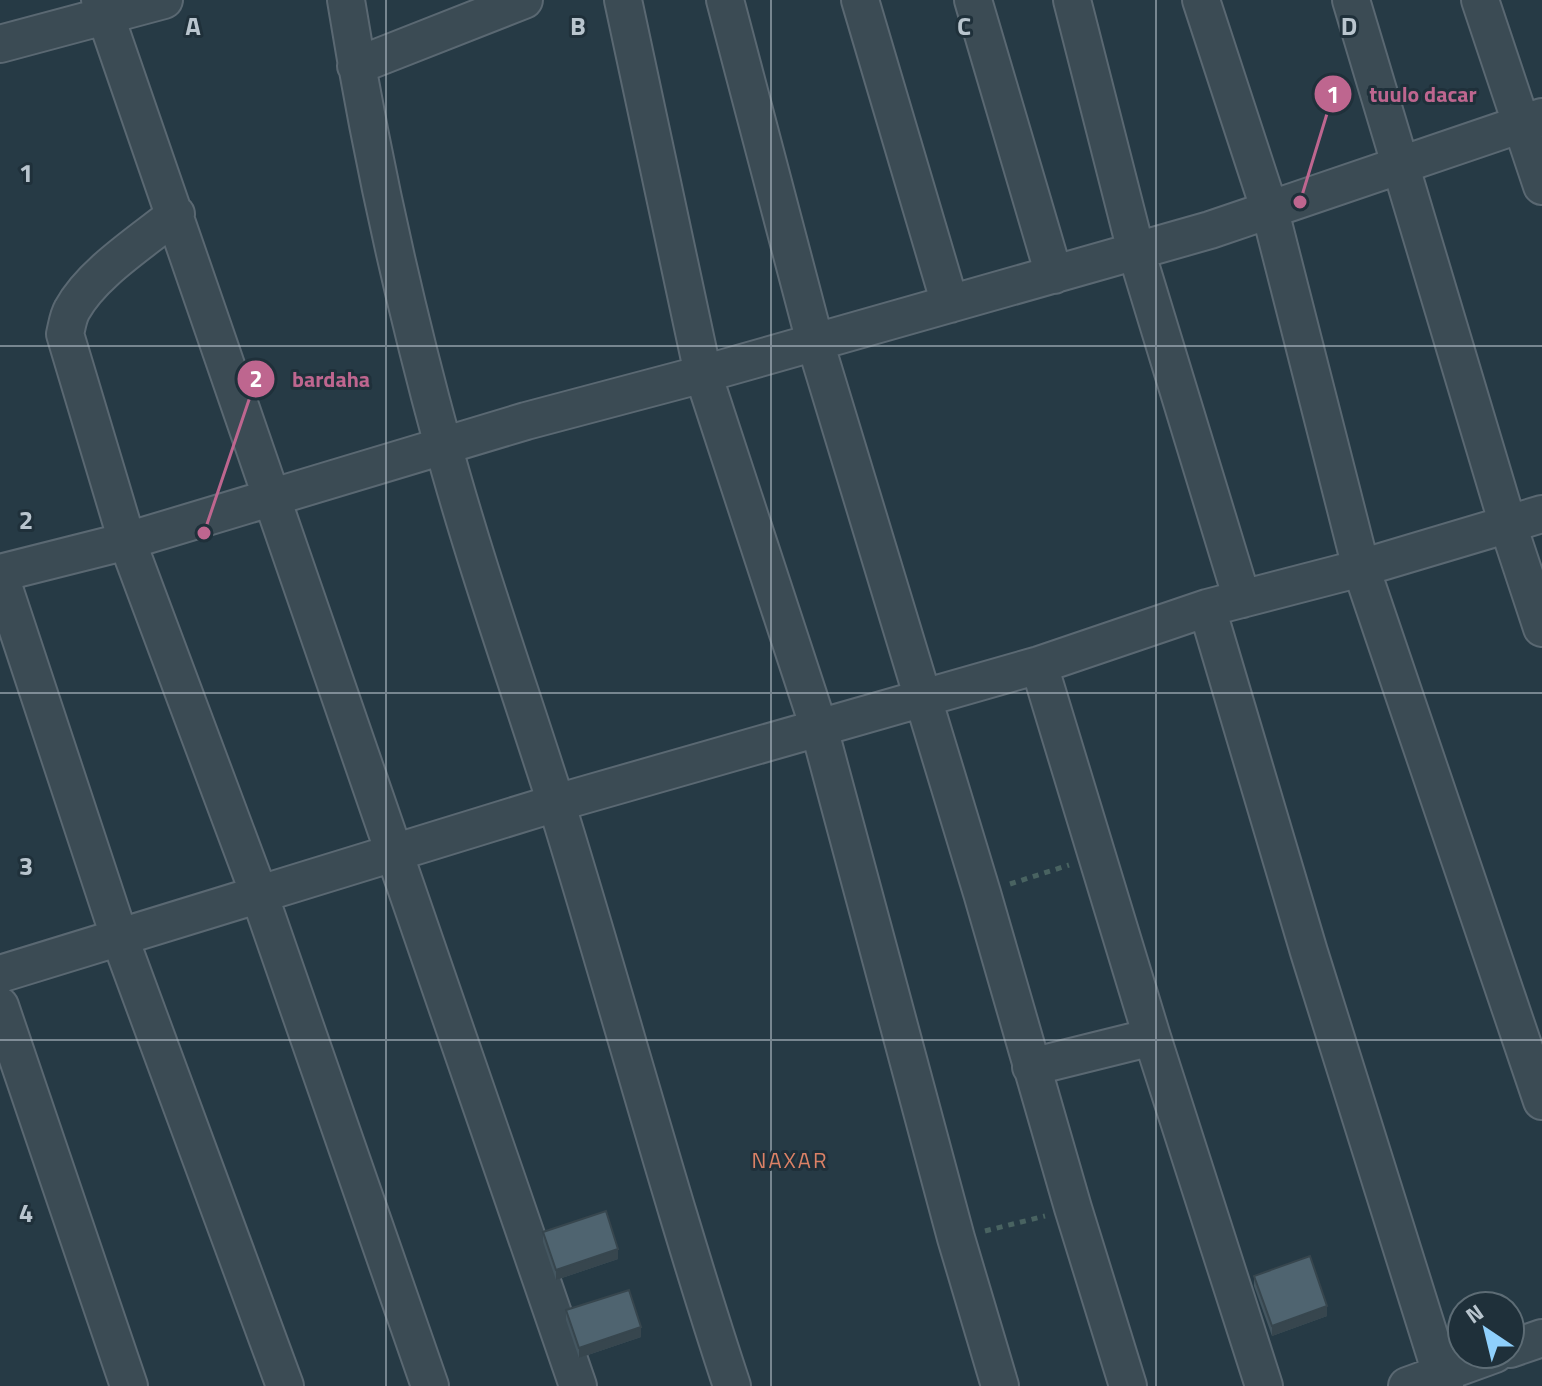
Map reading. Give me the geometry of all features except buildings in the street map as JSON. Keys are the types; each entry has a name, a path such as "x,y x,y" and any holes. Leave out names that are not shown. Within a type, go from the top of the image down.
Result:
{"street":[{"path":"0,44 102,8 164,0"},
{"path":"346,0 356,66 404,294 443,445 489,601 556,803 732,1386"},
{"path":"623,0 703,374 819,728 956,1238 1000,1386"},
{"path":"725,0 815,342 924,697 1031,1067 1128,1386"},
{"path":"860,0 950,304"},
{"path":"973,0 1054,275"},
{"path":"1072,0 1136,251 1242,599"},
{"path":"1201,0 1270,211 1361,568 1542,1101"},
{"path":"1351,0 1508,525 1542,628"},
{"path":"1480,0 1533,121 1542,186"},
{"path":"356,66 509,2"},
{"path":"102,8 176,214 578,1386"},
{"path":"285,1386 119,936 0,575 127,541 443,445 1136,251 1270,211 1533,121"},
{"path":"176,214 82,295 70,312 65,334 127,541 259,894 430,1386"},
{"path":"0,974 556,803 1039,665 1207,608 1361,568 1542,514"},
{"path":"1207,608 1309,952 1443,1379"},
{"path":"1039,665 1152,1037 1264,1386"},
{"path":"0,1006 129,1386"},
{"path":"1031,1067 1152,1037"},
{"path":"1407,1386 1443,1379 1462,1370"}],"path":[{"path":"982,893 1096,856"},
{"path":"956,1238 1073,1208"}],"place":[{"name":"tuulo dacar","path":"1300,202"},
{"name":"bardaha","path":"204,533"}],"district":[{"name":"NAXAR","path":"790,1160"}]}
